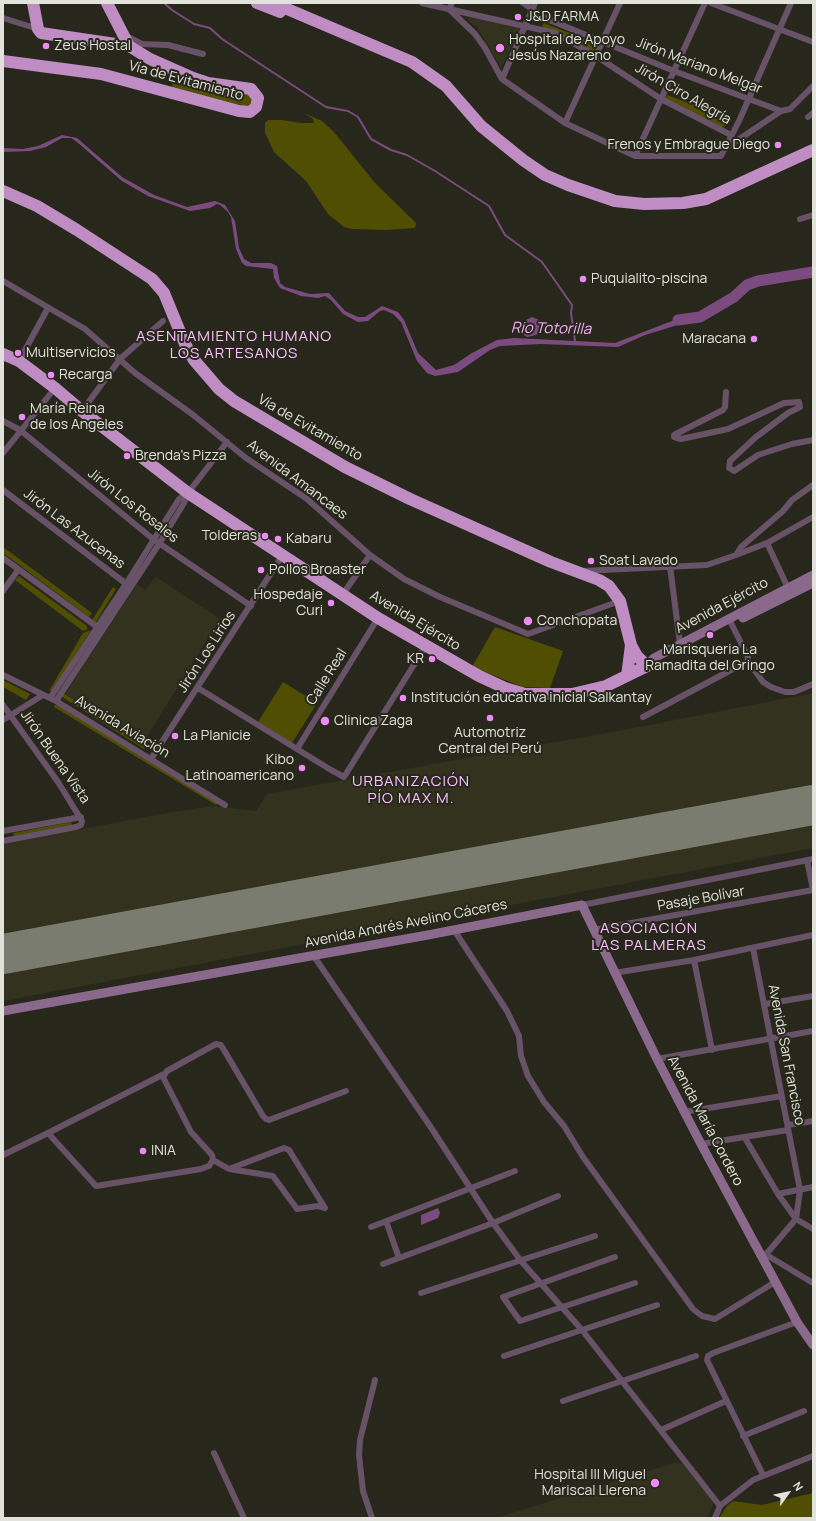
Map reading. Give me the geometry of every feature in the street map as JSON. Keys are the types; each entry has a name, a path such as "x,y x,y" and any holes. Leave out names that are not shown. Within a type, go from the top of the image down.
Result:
{"highway":[{"path":"33,3 38,29 44,34 129,46"},
{"path":"107,3 121,33 129,46"},
{"path":"257,3 274,5 336,32 412,62 417,67 446,86 481,126 523,160 545,174 568,185 628,204 683,203 706,198 813,150"},
{"name":"Vía de Evitamiento","path":"3,61 107,76 239,111 250,112 256,107 258,98 251,89 208,83 193,78 150,59 129,46"},
{"name":"Vía de Evitamiento","path":"3,191 37,206 152,279 164,293 185,344 194,360 219,389 234,401 345,467 417,502 551,562 577,571 609,586 620,601 631,645 637,656 647,666"},
{"name":"Avenida Ejército","path":"3,354 19,361 55,388 82,411 188,493 282,556 344,594 378,618 425,647 479,676 505,688 525,694 572,694 606,686 647,666"},
{"name":"Vía de Evitamiento","path":"627,676 631,645"}],"street":[{"name":"Jirón Ciro Alegría","path":"422,3 451,6 526,25 561,36 596,56 661,99 731,135"},
{"name":"Jirón Mariano Melgar","path":"523,3 547,19 674,71 781,111"},
{"path":"502,78 535,3"},
{"path":"565,123 620,3"},
{"path":"634,156 705,3"},
{"path":"711,3 780,28 813,42"},
{"path":"451,6 485,48 502,78 565,123 634,156 721,156 749,98 791,3"},
{"path":"3,18 38,29"},
{"path":"121,33 142,44 168,46 203,54"},
{"path":"726,148 781,111 790,109 813,86"},
{"path":"800,219 813,215"},
{"name":"Avenida Amancaes","path":"3,281 85,329 120,359 227,442 323,512 370,555 404,579 428,591 528,634 620,601"},
{"path":"19,361 48,308"},
{"path":"82,411 120,359 163,321"},
{"path":"3,453 55,388"},
{"path":"726,392 725,407 723,410 674,435 674,437 681,439 728,429 784,403 799,402 800,407 788,413 750,442 730,461 729,468 734,471 758,455 792,444 813,440"},
{"name":"Jirón Los Rosales","path":"3,421 20,430 159,544 251,606"},
{"path":"56,702 100,628 128,585 159,544 184,503 188,493 227,442"},
{"path":"736,555 741,547 783,511 792,500 813,485"},
{"name":"Jirón Las Azucenas","path":"3,490 128,585"},
{"path":"128,585 153,539 179,499 188,493"},
{"path":"577,571 707,565 767,543 813,517"},
{"path":"767,543 788,588"},
{"path":"344,594 370,555"},
{"name":"Jirón Los Lirios","path":"151,760 282,556"},
{"path":"3,558 100,628"},
{"path":"670,566 680,644"},
{"path":"3,591 18,570"},
{"name":"Avenida Ejército","path":"647,666 662,660 813,575"},
{"name":"Avenida Ejército","path":"647,666 654,658 680,644 813,583"},
{"name":"Calle Real","path":"297,749 378,618"},
{"path":"730,622 748,657 748,661 763,682 771,687 785,692 794,692 813,684"},
{"path":"50,698 100,628"},
{"path":"198,688 344,777 425,647"},
{"path":"643,717 748,661"},
{"name":"Avenida Aviación","path":"3,675 50,698 226,805"},
{"path":"3,720 44,695"},
{"name":"Jirón Buena Vista","path":"3,704 81,817 81,825 76,827 6,840"},
{"path":"6,840 4,829 81,817"},
{"path":"810,860 813,890"},
{"name":"Avenida Andrés Avelino Cáceres","path":"3,1011 454,930 810,860"},
{"name":"Pasaje Bolívar","path":"593,930 813,890"},
{"name":"Avenida María Cordero","path":"582,905 656,1059 701,1144 764,1256 775,1282 797,1322 813,1345"},
{"path":"454,930 507,1011 519,1036 521,1056 528,1076 544,1102 564,1126 583,1157 693,1309 702,1316 716,1319 775,1282"},
{"path":"614,973 694,960 813,935"},
{"name":"Avenida San Francisco","path":"753,948 800,1190 796,1219"},
{"path":"313,956 493,1223 521,1261 540,1285 582,1330 720,1506"},
{"path":"694,960 712,1050"},
{"path":"765,1004 813,996"},
{"path":"656,1059 771,1040 813,1031"},
{"path":"3,1155 164,1074 216,1044 220,1045 263,1116 269,1120 346,1091"},
{"path":"164,1074 162,1077 191,1132 208,1149 213,1160 229,1169 273,1176 298,1209 318,1206 325,1208 289,1150 284,1148 229,1169"},
{"path":"684,1112 782,1096"},
{"path":"701,1144 745,1138 813,1121"},
{"path":"48,1133 96,1186 202,1169 209,1166 213,1160"},
{"path":"745,1138 778,1194 796,1219 813,1229"},
{"path":"371,1227 470,1187 515,1171"},
{"path":"778,1194 813,1187"},
{"path":"383,1264 493,1223 558,1196"},
{"path":"796,1219 764,1256 813,1283"},
{"path":"386,1221 399,1258"},
{"path":"421,1293 595,1236"},
{"path":"615,1257 503,1297 520,1321 635,1284"},
{"path":"504,1356 657,1305"},
{"path":"763,1476 726,1401 708,1360 708,1356 797,1322"},
{"path":"562,1401 696,1356"},
{"path":"372,1518 363,1491 359,1455 360,1440 376,1380"},
{"path":"661,1430 726,1401"},
{"path":"743,1436 804,1411"},
{"path":"214,1453 244,1518"},
{"path":"715,1518 720,1506 753,1480 813,1456"}],"shaded area":[{"name":"Hospital de Apoyo Jesús Nazareno","path":"469,15 521,29 501,68 477,27 468,21"},
{"path":"544,23 595,43 597,47 592,52 577,41 544,28 542,26"},
{"path":"176,73 246,92 254,100 249,105 245,106 171,88"},
{"path":"667,95 732,120 726,126 719,127 665,98"},
{"path":"304,113 322,121 334,132 375,183 416,223 415,228 387,230 352,229 344,227 328,214 306,181 274,152 265,133 265,123 268,120 314,123 313,119"},
{"path":"62,135 77,138 122,177 154,195 187,207 215,201 225,205 235,221 239,248 244,259 251,263 271,263 277,266 280,283 285,287 310,294 329,293 345,311 358,317 365,317 382,306 398,312 404,320 418,353 436,370 454,365 472,353 497,340 514,338 615,343 677,319 691,315 694,320 645,335 618,347 541,344 500,346 490,350 458,372 435,376 427,373 417,361 401,322 393,314 384,310 380,311 368,321 358,322 343,314 331,300 325,296 318,298 301,296 280,288 274,278 273,269 246,266 242,263 236,249 231,217 220,205 217,204 210,208 190,211 148,196 122,181 71,138 62,138 46,147 30,151 3,152 3,148 23,149 38,146"},
{"path":"532,317 539,320 541,330 536,335 527,337 521,333 521,326 526,320"},
{"path":"3,547 92,613 89,617 3,553"},
{"path":"19,576 87,626 87,630 83,631 15,580"},
{"path":"156,577 220,619 144,741 141,742 65,694 137,584 145,590"},
{"path":"113,587 116,589 96,622 92,620"},
{"path":"495,627 563,651 550,688 523,687 472,667"},
{"path":"91,630 53,690 49,691 83,633"},
{"path":"3,680 30,694 26,700 3,687"},
{"path":"283,682 317,703 292,743 258,722"},
{"path":"61,692 146,745 144,749 59,695"},
{"path":"813,693 813,848 3,1001 3,844 172,812 213,806 256,811 267,794 629,729"},
{"path":"56,704 219,803 216,805 54,707"},
{"path":"71,822 72,825 14,836 13,833"},
{"path":"438,1208 440,1213 438,1218 421,1225 421,1215"},
{"name":"Hospital III Miguel Mariscal Llerena","path":"677,1462 683,1464 715,1501 707,1518 496,1518"},
{"path":"813,1493 813,1518 719,1518 727,1506 733,1501 762,1505"}],"waterway":[{"path":"164,3 194,24 210,28 222,39 326,107 348,111 358,117 371,139 391,150 407,155 435,171 489,206 505,235 542,262 572,305 571,313 575,341"},
{"name":"Rio Totorilla","path":"678,320 700,317 734,297 747,285 758,281 813,272"}],"runway":[{"path":"3,954 813,805"}],"place":[{"name":"J&D FARMA","path":"518,17"},
{"name":"Zeus Hostal","path":"46,46"},
{"name":"Hospital de Apoyo Jesús Nazareno","path":"500,48"},
{"name":"Frenos y Embrague Diego","path":"778,145"},
{"name":"Puquialito-piscina","path":"583,279"},
{"name":"Maracana","path":"754,339"},
{"name":"Multiservicios","path":"18,353"},
{"name":"Recarga","path":"51,375"},
{"name":"María Reina de los Angeles","path":"22,417"},
{"name":"Brenda's Pizza","path":"127,456"},
{"name":"Tolderas","path":"265,536"},
{"name":"Kabaru","path":"278,539"},
{"name":"Soat Lavado","path":"591,561"},
{"name":"Pollos Broaster","path":"261,570"},
{"name":"Hospedaje Curi","path":"331,603"},
{"name":"Conchopata","path":"528,621"},
{"name":"Marisqueria La Ramadita del Gringo","path":"710,635"},
{"name":"KR","path":"432,659"},
{"name":"Institución educativa inicial Salkantay","path":"403,698"},
{"name":"Automotriz Central del Perú","path":"490,718"},
{"name":"Clinica Zaga","path":"325,721"},
{"name":"La Planicie","path":"175,736"},
{"name":"Kibo Latinoamericano","path":"302,768"},
{"name":"INIA","path":"143,1151"},
{"name":"Hospital III Miguel Mariscal Llerena","path":"655,1483"}],"district":[{"name":"ASENTAMIENTO HUMANO LOS ARTESANOS","path":"234,346"},
{"name":"URBANIZACIÓN PÍO MAX M.","path":"411,790"},
{"name":"ASOCIACIÓN LAS PALMERAS","path":"649,938"}]}
